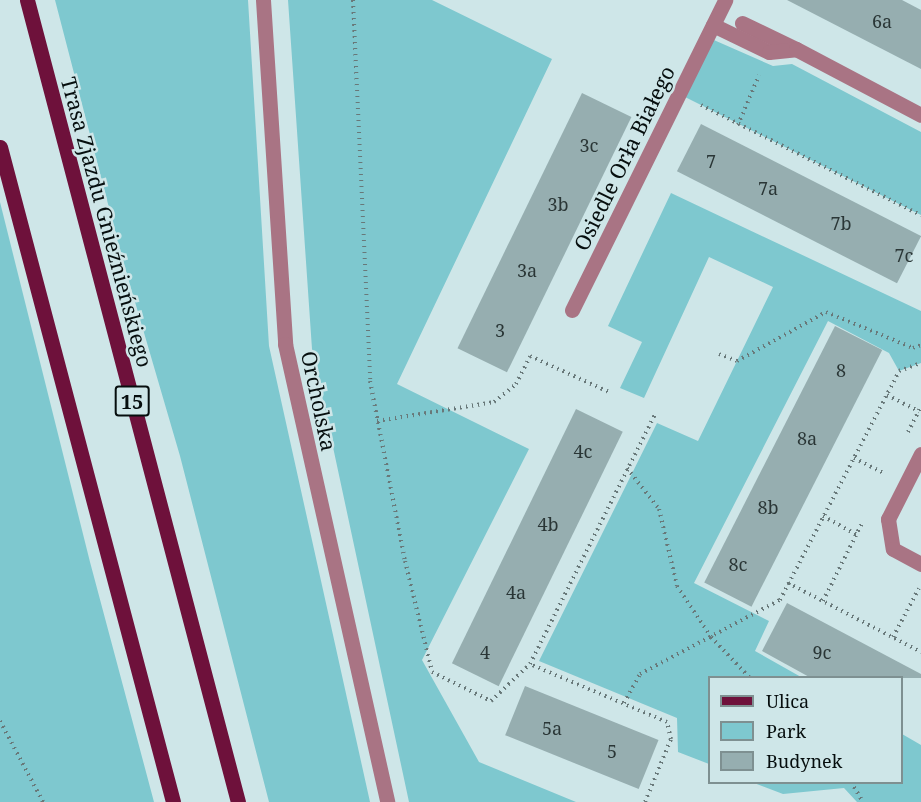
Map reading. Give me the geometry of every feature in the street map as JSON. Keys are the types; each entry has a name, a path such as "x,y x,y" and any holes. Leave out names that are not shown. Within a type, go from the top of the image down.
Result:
{"main road":[{"name":"Trasa Zjazdu Gnieźnieńskiego","path":"27,0 238,802"},
{"path":"0,147 172,802"}],"street":[{"name":"Orcholska","path":"263,0 285,344 387,802"},
{"name":"Osiedle Orła Białego","path":"572,310 725,0"},
{"path":"742,23 796,49 921,116"},
{"path":"713,25 769,52 796,49"},
{"path":"921,454 888,519 893,549 921,564"}],"path":[{"path":"353,0 370,381 432,672 491,701 530,664 654,414"},
{"path":"738,125 769,52"},
{"path":"679,93 738,125 921,215"},
{"path":"719,354 737,361 826,312 913,348 921,345"},
{"path":"377,421 494,402 516,384 530,356 609,392"},
{"path":"624,704 640,675 780,600 899,371 921,363"},
{"path":"887,395 918,411"},
{"path":"854,458 886,475"},
{"path":"627,468 659,509 677,586 711,637 748,676"},
{"path":"823,516 856,534"},
{"path":"788,583 921,652"},
{"path":"893,638 921,584"},
{"path":"530,664 667,722 671,739 645,802"},
{"path":"0,721 44,802"},
{"path":"852,784 863,802"}],"green space":[{"path":"55,0 248,0 269,346 370,802 269,802 180,456 121,254"},
{"path":"288,0 432,0 552,59 397,384 529,449 422,660 479,762 576,802 409,802 312,349"},
{"path":"707,37 773,66 792,64 921,132 921,215 679,94"},
{"path":"671,193 921,311 921,363 899,371 889,353 828,321 694,583 769,621 755,651 799,676 708,676 708,764 678,752 677,718 539,661 657,423 698,441 773,287 709,257 644,398 620,388 642,342 608,326"},
{"path":"0,202 90,562 154,802 0,802"},
{"path":"903,735 921,745 921,802 857,802 844,788 783,794 757,784 903,784"}],"building":[{"path":"787,0 902,0 921,10 921,69"},
{"path":"582,93 631,117 507,372 458,348"},
{"path":"701,124 921,236 897,283 677,171"},
{"path":"835,326 882,350 751,607 704,583"},
{"path":"576,409 623,432 499,686 452,663"},
{"path":"787,603 921,674 921,678 807,676 762,651"},
{"path":"525,686 659,740 639,789 505,735"}]}
